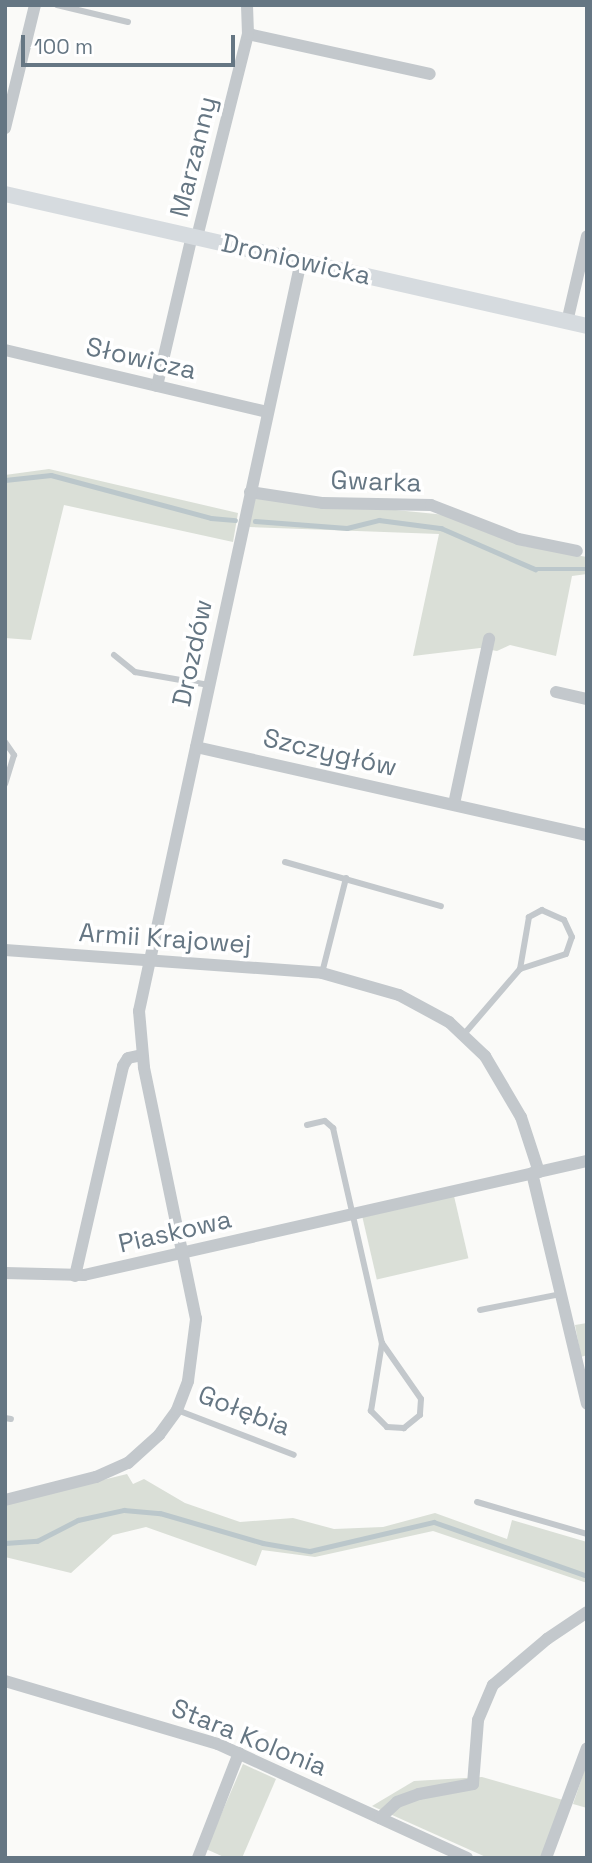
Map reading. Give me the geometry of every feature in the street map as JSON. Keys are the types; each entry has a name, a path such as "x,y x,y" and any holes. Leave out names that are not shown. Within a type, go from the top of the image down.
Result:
{"street":[{"path":"5,128 35,5"},
{"name":"Marzanny","path":"157,386 248,34 247,5"},
{"path":"248,34 430,74"},
{"name":"Droniowicka","path":"5,194 587,326"},
{"path":"567,322 586,239"},
{"name":"Drozdów","path":"184,1254 142,1055 139,1011 301,261"},
{"name":"Słowicza","path":"5,350 267,411"},
{"name":"Gwarka","path":"250,492 323,503 431,505 518,539 577,551"},
{"path":"454,804 489,639"},
{"path":"556,692 587,699"},
{"name":"Szczygłów","path":"196,747 587,835"},
{"name":"Armii Krajowej","path":"5,950 322,973 398,995 465,1033 504,1085 527,1133 587,1404"},
{"path":"75,1276 123,1066 128,1058 142,1055"},
{"name":"Piaskowa","path":"5,1273 75,1276 184,1254 587,1161"},
{"name":"Gołębia","path":"5,1500 111,1472 143,1452 177,1410 196,1332 184,1254"},
{"path":"380,1818 397,1802 419,1794 474,1784 478,1720 493,1685 547,1639 587,1612"},
{"name":"Stara Kolonia","path":"5,1681 239,1753 467,1858"},
{"path":"547,1858 587,1748"},
{"path":"198,1858 239,1753"}],"lane":[{"path":"57,5 128,22"},
{"path":"114,655 128,669 209,685"},
{"path":"5,742 14,761 5,784"},
{"path":"285,862 441,906"},
{"path":"322,973 346,878"},
{"path":"465,1033 520,970 566,954 572,937 564,920 542,910 529,917 520,970"},
{"path":"307,1125 323,1121 333,1128 354,1214 382,1343 371,1411 387,1427 404,1428 419,1415 421,1399 382,1343"},
{"path":"480,1310 561,1294"},
{"name":"Gołębia","path":"177,1410 294,1455"},
{"path":"477,1502 587,1534"}],"shaded area":[{"path":"49,469 238,513 233,542 64,505 31,640 5,638 5,475"},
{"path":"255,496 446,515 524,546 587,557 587,574 572,576 556,656 510,645 497,651 480,648 413,656 439,534 249,527"},
{"path":"454,1196 468,1258 377,1280 362,1217"},
{"path":"587,1323 587,1355 581,1357 575,1325"},
{"path":"127,1474 133,1484 144,1479 185,1503 240,1522 293,1518 334,1529 383,1527 435,1513 507,1539 512,1520 587,1542 587,1583 433,1531 315,1557 262,1550 256,1566 146,1527 113,1535 71,1573 5,1557 5,1504"},
{"path":"587,1763 587,1808 573,1804"},
{"path":"243,1764 276,1779 242,1858 226,1858 206,1849"},
{"path":"482,1777 563,1800 541,1858 488,1858 372,1806 414,1781"}],"waterway":[{"path":"5,480 51,475 211,518 235,520"},
{"path":"255,521 347,528 379,520 441,528 535,569 587,569"},
{"path":"5,1543 37,1541 78,1520 124,1510 160,1513 263,1543 310,1551 434,1522 587,1576"}]}
